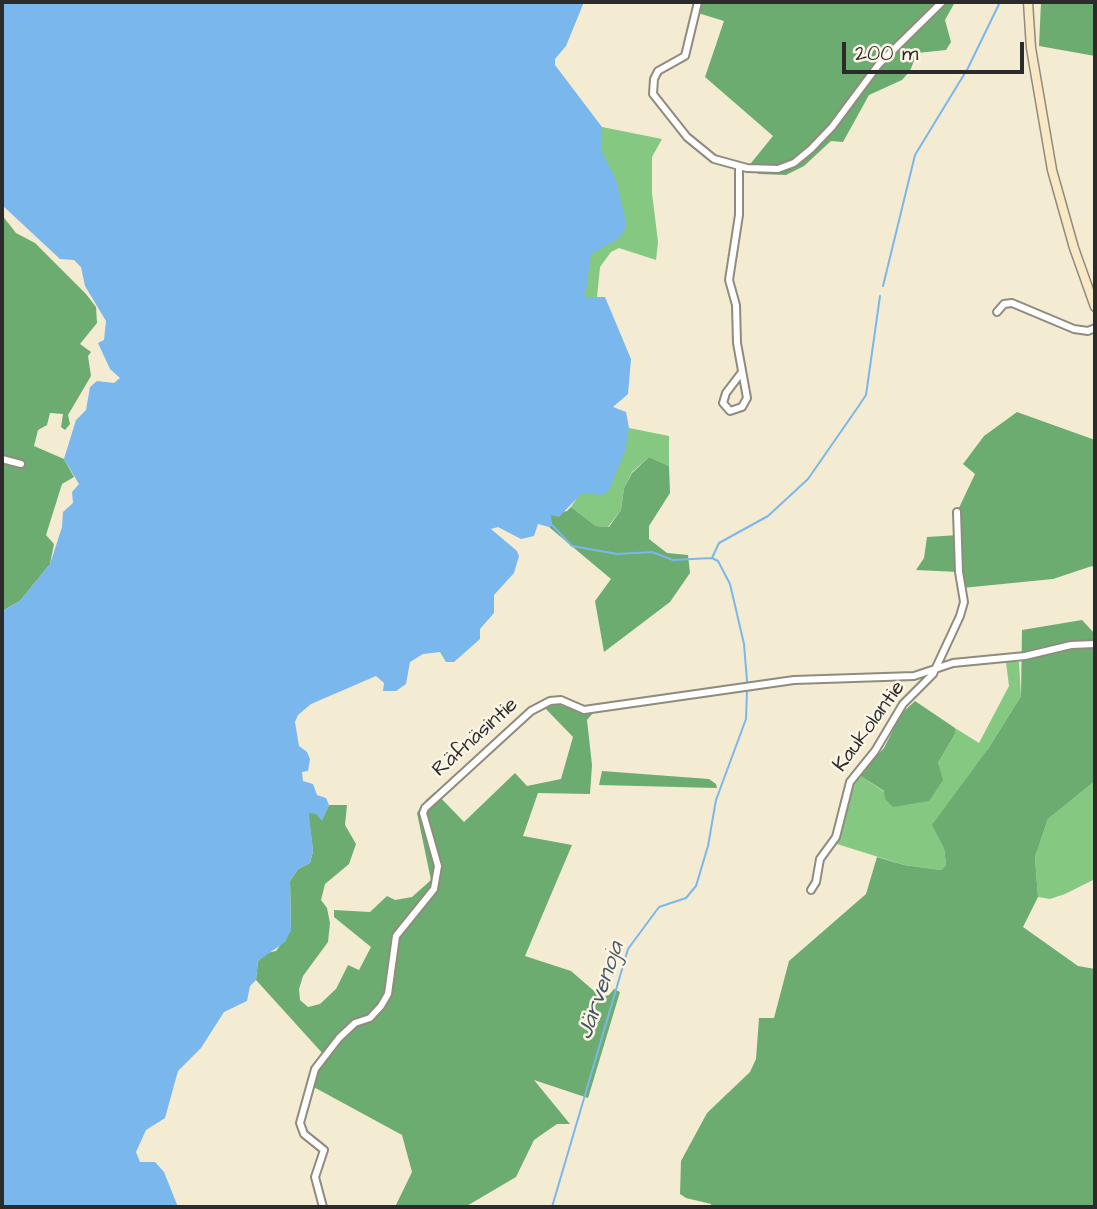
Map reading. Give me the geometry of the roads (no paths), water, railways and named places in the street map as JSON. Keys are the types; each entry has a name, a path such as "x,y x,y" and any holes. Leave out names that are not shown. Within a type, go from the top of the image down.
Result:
{"main road":[{"path":"1028,2 1033,62 1052,170 1074,248 1095,307"}],"street":[{"path":"698,3 685,56 658,71 654,79 653,94 702,150 715,159 739,167 778,169 803,158 831,128 879,64 942,2"},
{"path":"739,167 739,215 729,280 736,305 747,398 741,407 730,411 723,403 726,393 742,372"},
{"path":"997,312 1004,304 1012,303 1074,329 1088,331 1095,328"},
{"path":"2,459 21,464"},
{"path":"937,667 964,602 958,572 957,512"},
{"name":"Räfnäsintie","path":"323,1207 315,1177 324,1150 304,1134 300,1123 315,1069 339,1038 355,1023 370,1018 381,1006 388,994 396,936 434,889 439,878 423,813 425,808 498,738 531,711 550,701 561,700 584,710 794,680 914,676 937,667 1025,656 1071,645 1095,644"},
{"name":"Kaukolantie","path":"811,890 816,882 820,859 836,837 850,782 875,751 903,704 937,667"}],"water":[{"path":"2,2 584,2 566,46 555,59 555,65 602,127 602,152 616,180 625,218 626,228 618,239 591,254 585,297 605,297 631,359 628,394 613,407 626,412 629,428 625,451 609,490 602,495 582,493 559,517 551,515 552,525 549,527 538,524 534,536 521,539 498,527 491,529 517,551 519,556 514,573 494,595 494,613 480,629 480,639 454,662 446,662 440,652 423,654 410,662 406,684 396,691 383,691 384,683 376,676 311,704 298,715 295,722 299,746 307,752 310,759 308,771 302,772 303,781 313,784 317,795 326,798 329,805 322,821 316,814 309,813 313,851 310,863 298,869 290,881 291,930 285,942 258,961 256,980 250,986 247,1001 224,1012 201,1048 178,1071 165,1118 146,1130 136,1152 140,1162 155,1162 164,1172 178,1207 2,1207 2,611 20,601 50,564 62,527 63,512 73,503 72,492 79,484 64,459 76,420 86,410 90,387 97,381 114,383 120,378 110,369 98,343 104,340 106,321 85,286 81,267 74,260 60,259 2,205"}],"waterway":[{"path":"883,286 915,155 968,68 1000,2"},
{"path":"712,558 719,543 768,516 808,479 866,395 880,296"},
{"name":"Järvenoja","path":"552,525 572,546 617,554 652,552 673,560 712,558 718,561 730,584 744,644 747,681"},
{"name":"Järvenoja","path":"552,1207 628,949 659,907 686,898 696,886 708,846 716,800 746,719 747,691"}]}
